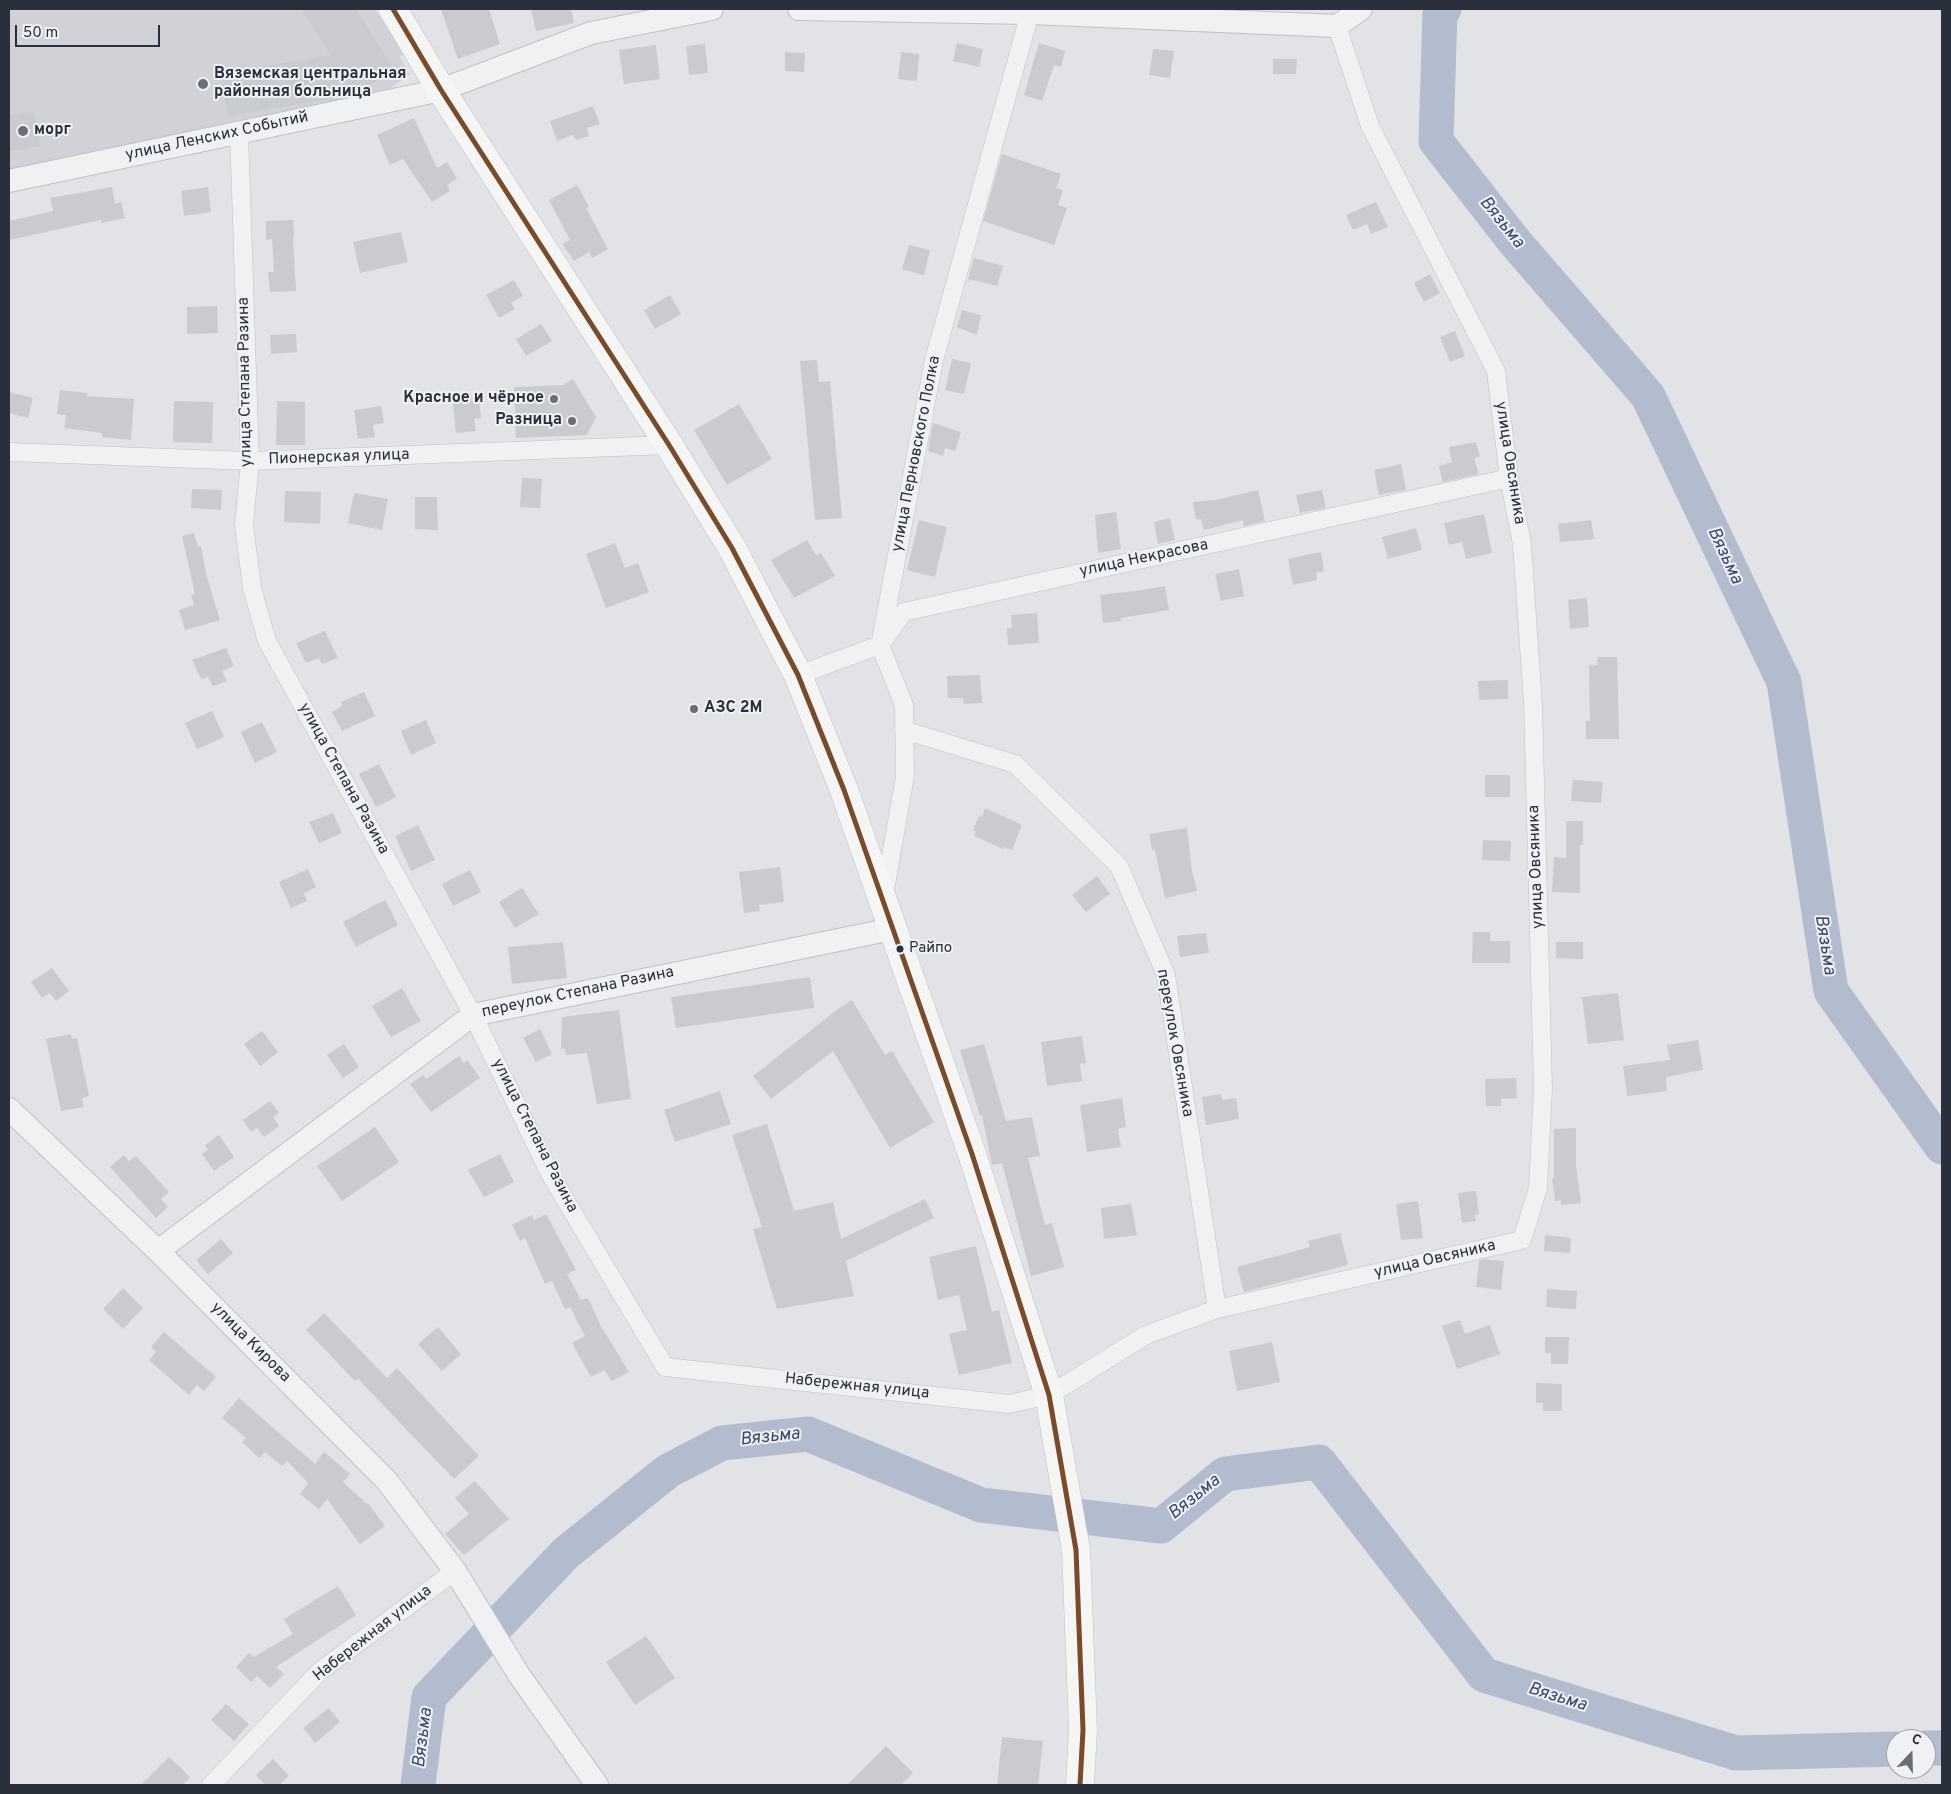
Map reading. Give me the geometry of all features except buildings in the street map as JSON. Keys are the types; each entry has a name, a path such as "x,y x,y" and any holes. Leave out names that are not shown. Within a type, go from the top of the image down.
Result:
{"main road":[{"path":"393,9 442,90 732,548 798,675 844,790 972,1154 1049,1396 1076,1550 1083,1730 1080,1785"}],"street":[{"name":"улица Ленских Событий","path":"9,182 442,90 591,33 712,9"},
{"path":"799,9 1030,11 1337,26 1361,9"},
{"name":"улица Перновского Полка","path":"880,645 934,360 1030,11"},
{"name":"улица Овсяника","path":"1049,1396 1146,1335 1217,1309 1522,1240 1538,1188 1543,1089 1532,695 1522,544 1509,478 1496,371 1370,126 1337,26"},
{"name":"улица Степана Разина","path":"239,132 250,461 244,525 252,588 268,641 473,1015 550,1174 665,1366"},
{"name":"Пионерская улица","path":"9,452 250,461 669,446"},
{"name":"улица Некрасова","path":"880,645 904,612 1509,478"},
{"path":"798,675 880,645 904,705 905,776 883,903"},
{"name":"переулок Овсяника","path":"904,730 1015,764 1118,866 1166,975 1217,1309"},
{"name":"переулок Степана Разина","path":"158,1251 473,1015 892,929"},
{"name":"улица Кирова","path":"9,1109 158,1251 387,1481 455,1571 519,1676 597,1785"},
{"name":"Набережная улица","path":"665,1366 1009,1404 1049,1396"},
{"name":"Набережная улица","path":"210,1785 320,1671 455,1571"}],"shaded area":[{"name":"Вяземская центральная районная больница","path":"9,9 375,9 405,54 399,56 410,74 383,94 9,172"}],"waterway":[{"name":"Вязьма","path":"1444,9 1440,11 1436,141 1514,241 1648,396 1784,682 1831,991 1942,1147"},
{"name":"Вязьма","path":"418,1785 429,1697 566,1553 668,1471 722,1443 808,1434 981,1505 1161,1526 1225,1474 1319,1462 1484,1675 1736,1753 1886,1749"},
{"name":"Вязьма","path":"1936,1748 1942,1748"}],"transit line":[{"path":"393,9 441,90 669,445 732,548 798,675 844,790 972,1154 1049,1395 1076,1550 1083,1730 1080,1785"}],"place":[{"name":"Вяземская центральная районная больница","path":"203,84"},
{"name":"морг","path":"23,131"},
{"name":"Красное и чёрное","path":"554,399"},
{"name":"Разница","path":"572,421"},
{"name":"АЗС 2М","path":"694,709"},
{"name":"Райпо","path":"900,949"}]}
